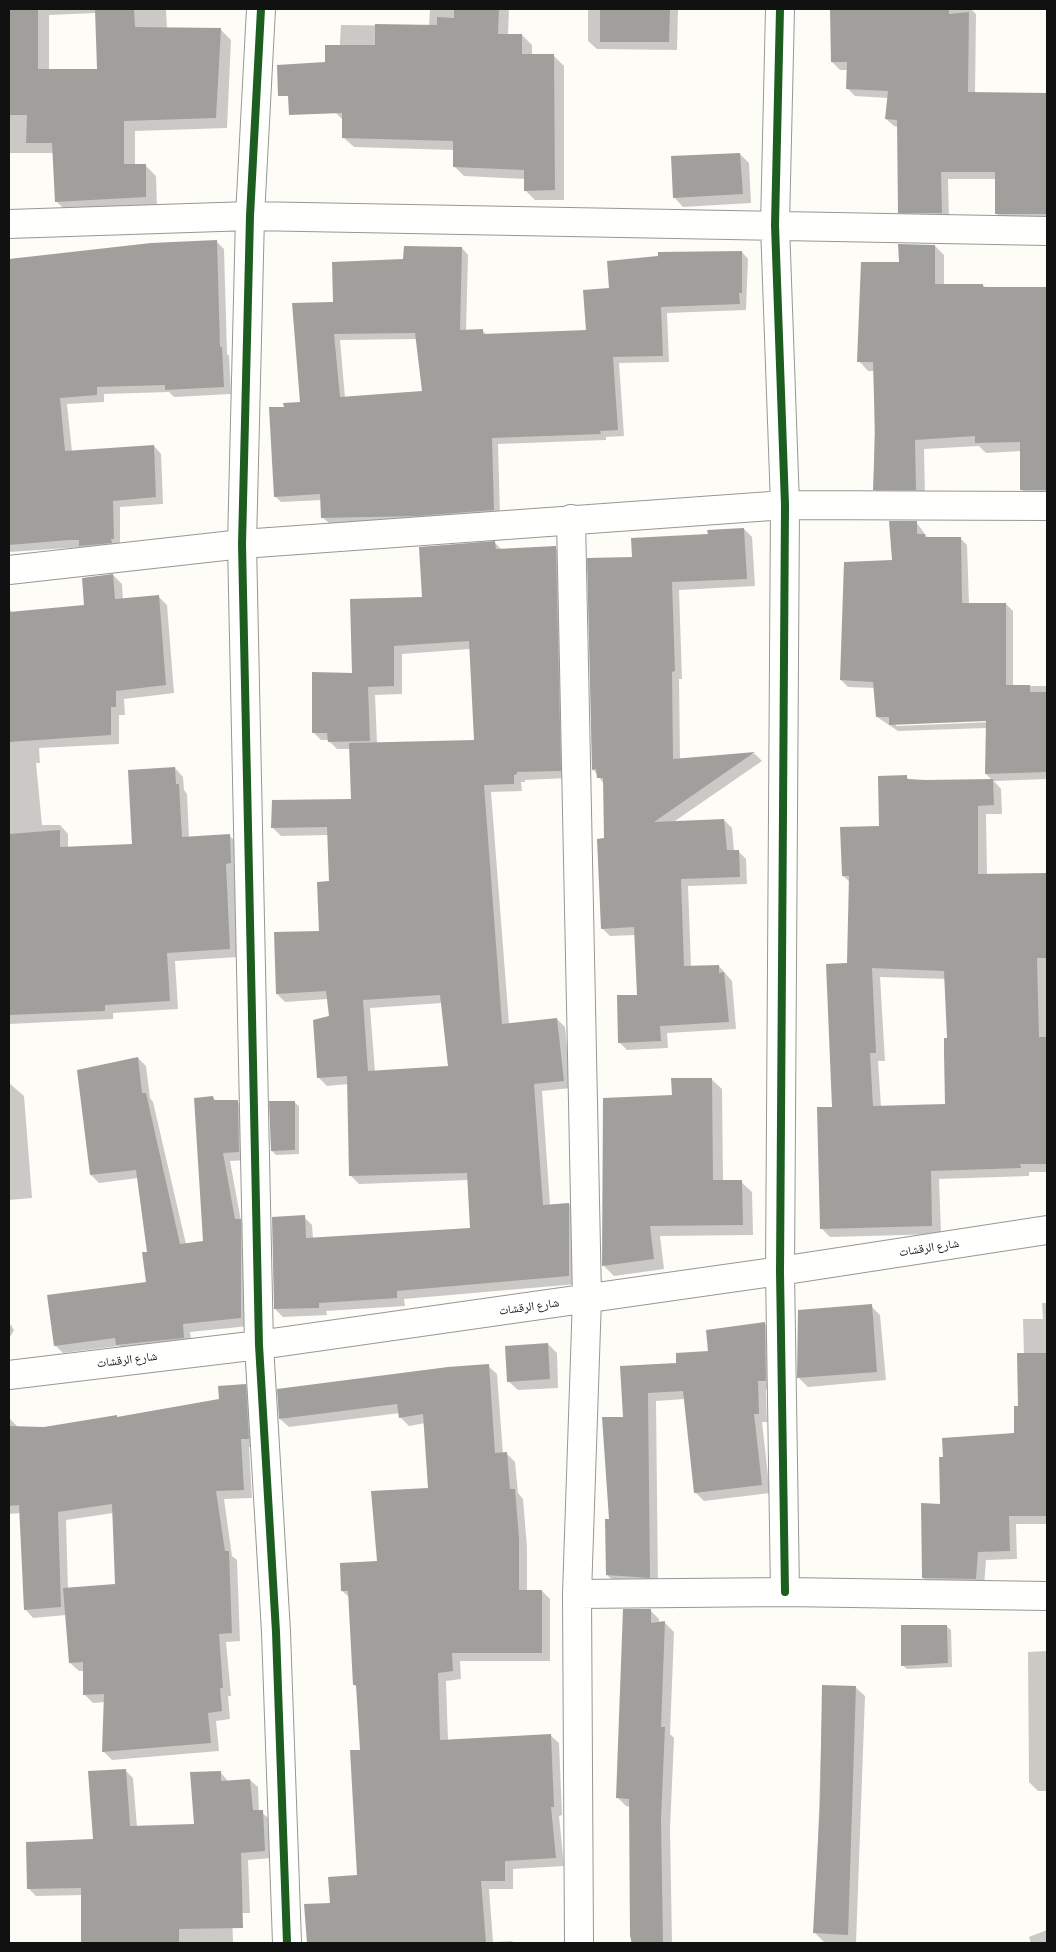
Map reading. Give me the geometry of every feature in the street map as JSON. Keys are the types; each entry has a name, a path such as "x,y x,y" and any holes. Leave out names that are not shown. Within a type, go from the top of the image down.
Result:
{"street":[{"path":"261,9 250,216 242,544 259,1345 276,1632 287,1943"},
{"path":"780,9 775,225 785,505 780,1271 785,1592"},
{"path":"9,224 250,216 1047,231"},
{"path":"9,570 242,544 785,505 1047,506"},
{"path":"571,520 587,1298 578,1594 579,1943"},
{"name":"شارع الرقشات","path":"9,1375 259,1345 780,1271 1047,1230"},
{"path":"578,1594 785,1592 1047,1596"}],"building":[{"path":"9,9 38,9 38,69 97,69 95,9 134,9 135,27 221,28 216,118 124,121 124,164 146,164 146,197 55,202 52,143 26,143 27,115 9,115"},
{"path":"454,9 499,9 498,34 522,34 522,54 554,54 555,190 524,191 524,170 453,167 453,141 342,138 342,113 289,115 288,96 278,96 277,65 325,62 325,45 375,45 375,24 437,25 437,17 454,18"},
{"path":"600,9 670,9 669,42 600,42"},
{"path":"830,9 949,9 949,14 969,12 968,92 1047,93 1047,214 995,214 995,172 941,172 942,213 898,213 897,120 885,119 888,91 846,89 847,62 831,62"},
{"path":"740,153 743,194 673,198 671,156"},
{"path":"217,240 220,347 222,347 224,387 165,390 165,385 97,387 97,395 60,398 65,451 154,445 156,497 113,501 114,539 111,539 112,543 79,546 79,540 69,540 9,545 9,259 151,243"},
{"path":"898,244 935,245 935,284 983,284 983,287 1047,287 1047,490 1020,490 1020,442 975,443 975,436 915,440 916,490 873,490 875,434 873,362 857,362 861,262 899,262"},
{"path":"404,246 462,247 460,330 483,329 483,334 586,330 583,290 609,288 607,261 658,256 658,252 742,251 742,293 739,293 740,304 661,307 663,356 613,357 618,430 600,431 601,434 492,438 494,510 417,516 321,518 320,494 274,497 269,407 284,407 283,403 300,402 292,303 333,302 332,262 403,259","holes":["415,333 422,391 340,397 334,334"]},
{"path":"889,521 917,521 917,534 925,534 925,537 961,537 962,603 1006,603 1006,685 1030,685 1030,692 1047,692 1047,772 985,774 986,721 889,725 889,717 876,717 873,682 840,680 844,562 892,560"},
{"path":"744,528 747,579 672,582 675,671 672,672 673,759 755,752 654,822 724,819 727,850 739,850 740,877 681,879 684,966 719,965 719,973 724,972 729,1022 660,1026 661,1041 618,1043 617,995 637,995 634,927 601,929 597,839 604,838 603,778 597,778 596,769 592,770 587,558 632,557 631,538 708,534 707,530"},
{"path":"495,541 496,549 556,546 561,771 517,772 514,775 514,784 484,785 502,1024 557,1018 564,1081 534,1084 543,1205 569,1203 569,1276 397,1291 397,1298 319,1303 319,1308 274,1309 272,1217 305,1215 306,1238 470,1228 467,1173 349,1176 347,1076 317,1078 313,1020 329,1016 326,991 276,994 274,932 319,931 317,882 329,881 327,827 271,828 272,800 351,799 349,743 474,740 469,641 394,646 394,686 368,687 370,741 328,742 327,733 312,733 312,672 352,673 350,599 422,597 419,547","holes":["440,995 448,1066 368,1071 363,1000"]},
{"path":"113,574 115,599 159,595 166,685 116,691 116,707 111,707 111,735 9,742 9,612 84,605 82,578"},
{"path":"175,767 176,784 179,784 182,837 230,834 231,863 226,864 230,949 167,953 170,1001 105,1005 105,1011 9,1015 9,834 60,830 60,847 132,844 128,770"},
{"path":"907,775 907,779 926,780 993,779 994,805 978,806 978,874 1047,873 1047,958 1037,958 1039,1037 1047,1037 1047,1164 1020,1164 1021,1168 931,1171 932,1226 820,1229 817,1107 832,1107 826,964 847,963 849,876 842,876 840,827 879,826 878,776","holes":["872,968 944,971 947,1038 944,1038 945,1104 873,1106 870,1053 876,1053"]},
{"path":"138,1057 142,1093 146,1093 180,1244 203,1241 194,1098 213,1096 214,1100 238,1100 239,1152 223,1153 235,1219 241,1219 241,1318 183,1324 184,1338 116,1345 115,1338 54,1346 47,1295 146,1282 142,1252 147,1252 136,1170 90,1175 77,1070"},
{"path":"671,1078 712,1078 713,1180 742,1180 743,1225 650,1226 654,1259 602,1266 603,1098 672,1095"},
{"path":"269,1101 295,1101 295,1150 271,1151"},
{"path":"872,1304 877,1372 797,1378 798,1310"},
{"path":"765,1322 766,1381 758,1381 759,1414 754,1414 762,1485 694,1493 683,1391 648,1393 650,1578 606,1575 605,1519 609,1519 602,1417 623,1417 620,1366 676,1363 676,1353 708,1351 706,1330"},
{"path":"548,1343 550,1379 507,1382 505,1346"},
{"path":"1017,1353 1047,1353 1047,1516 1009,1516 1010,1551 978,1552 976,1579 922,1578 921,1503 940,1504 939,1457 943,1457 942,1438 1014,1433 1014,1406 1018,1406"},
{"path":"489,1364 495,1453 507,1452 510,1489 515,1489 519,1538 519,1590 542,1590 542,1653 452,1653 453,1671 438,1673 440,1740 551,1734 554,1807 551,1807 556,1858 505,1861 505,1881 481,1881 486,1943 307,1943 304,1904 330,1903 328,1877 357,1875 350,1750 360,1750 356,1685 353,1685 348,1591 341,1591 340,1563 377,1561 371,1491 428,1488 423,1414 399,1418 397,1404 279,1419 277,1389 448,1367"},
{"path":"246,1384 249,1439 241,1439 244,1490 216,1491 225,1551 229,1551 232,1633 219,1634 223,1688 220,1688 222,1711 208,1713 211,1743 102,1752 104,1694 83,1695 83,1662 69,1663 63,1588 115,1584 112,1504 58,1512 61,1607 24,1610 19,1505 9,1506 9,1426 44,1427 117,1415 117,1417 219,1399 218,1386"},
{"path":"623,1609 651,1609 651,1623 665,1621 661,1727 665,1727 661,1819 663,1943 632,1943 630,1936 629,1799 616,1798"},
{"path":"901,1625 947,1625 948,1663 901,1666"},
{"path":"822,1685 856,1686 848,1935 813,1933 820,1803"},
{"path":"126,1769 130,1826 194,1824 190,1772 221,1771 221,1781 250,1779 253,1810 263,1810 265,1851 241,1853 243,1928 179,1929 179,1943 81,1943 81,1888 27,1889 26,1842 93,1839 88,1771"}],"cycle path":[{"path":"261,9 250,216 242,544 259,1345 276,1632 287,1943"},
{"path":"780,9 775,225 785,505 780,1271 785,1592"}]}
